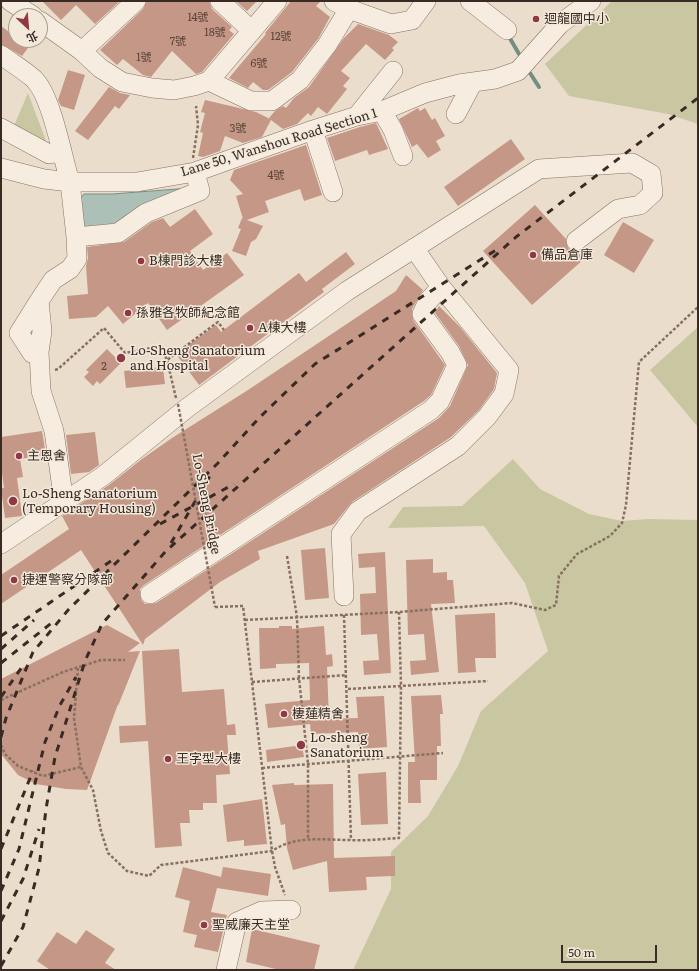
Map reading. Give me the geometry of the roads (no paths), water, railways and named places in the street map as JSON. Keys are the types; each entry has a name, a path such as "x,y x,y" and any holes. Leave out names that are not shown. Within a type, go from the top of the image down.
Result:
{"street":[{"path":"10,1 26,8"},
{"path":"82,51 136,1"},
{"path":"220,1 252,31"},
{"path":"48,23 100,68 122,82 152,88 174,90 209,81 277,1"},
{"path":"209,81 250,101 272,101 300,80 327,45 342,5 391,24 412,20 426,1"},
{"path":"470,1 507,30"},
{"name":"Lane 50, Wanshou Road Section 1","path":"1,168 44,180 70,182 137,182 195,172 313,130 357,116 382,111 425,94 459,84 495,79 518,72 560,24 591,1"},
{"path":"1,55 34,80 39,86 49,108 70,182 77,259 70,269 53,280 39,301 42,331 40,361 41,391 54,431 64,503"},
{"path":"357,116 393,71"},
{"path":"456,114 473,82"},
{"path":"382,111 393,130 403,156"},
{"path":"1,128 49,154 61,152"},
{"path":"313,130 333,192"},
{"path":"1,544 103,476 187,408 347,291 539,169 632,163 651,174 654,193 640,205 618,209 576,241"},
{"path":"76,237 118,233 146,213 200,191 195,172"},
{"path":"344,606 342,534 358,511 458,446 487,417 504,394 509,370 442,287 414,248"},
{"path":"150,594 431,410 440,401 457,365 450,352 422,314 428,301 442,287"},
{"path":"226,970 237,922 262,911 291,910"}],"waterway":[{"path":"508,35 519,54"},
{"path":"530,73 539,87"}],"railway":[{"path":"1,966 23,927 39,868 46,809 55,757 85,661 102,624 166,551 516,237 698,98"},
{"path":"1,737 6,718 33,652 69,609 218,463 260,417 315,364 496,250"},
{"path":"171,543 211,474"},
{"path":"160,524 234,484"},
{"path":"1,636 111,561"},
{"path":"1,649 34,620"},
{"path":"1,663 54,621"},
{"path":"1,697 24,664"},
{"path":"1,891 19,849 45,742 60,705 76,677"},
{"path":"1,849 33,771"},
{"path":"1,921 23,879 39,829"}],"place":[{"name":"迴龍國中小","path":"536,19"},
{"name":"備品倉庫","path":"533,255"},
{"name":"B棟門診大樓","path":"141,261"},
{"name":"孫雅各牧師紀念館","path":"128,313"},
{"name":"A棟大樓","path":"250,328"},
{"name":"Lo-Sheng Sanatorium and Hospital","path":"121,358"},
{"name":"主恩舍","path":"19,456"},
{"name":"Lo-Sheng Sanatorium (Temporary Housing)","path":"13,501"},
{"name":"捷運警察分隊部","path":"14,580"},
{"name":"棲蓮精舍","path":"284,714"},
{"name":"Lo-sheng Sanatorium","path":"301,745"},
{"name":"王字型大樓","path":"168,759"},
{"name":"聖威廉天主堂","path":"204,925"}]}
